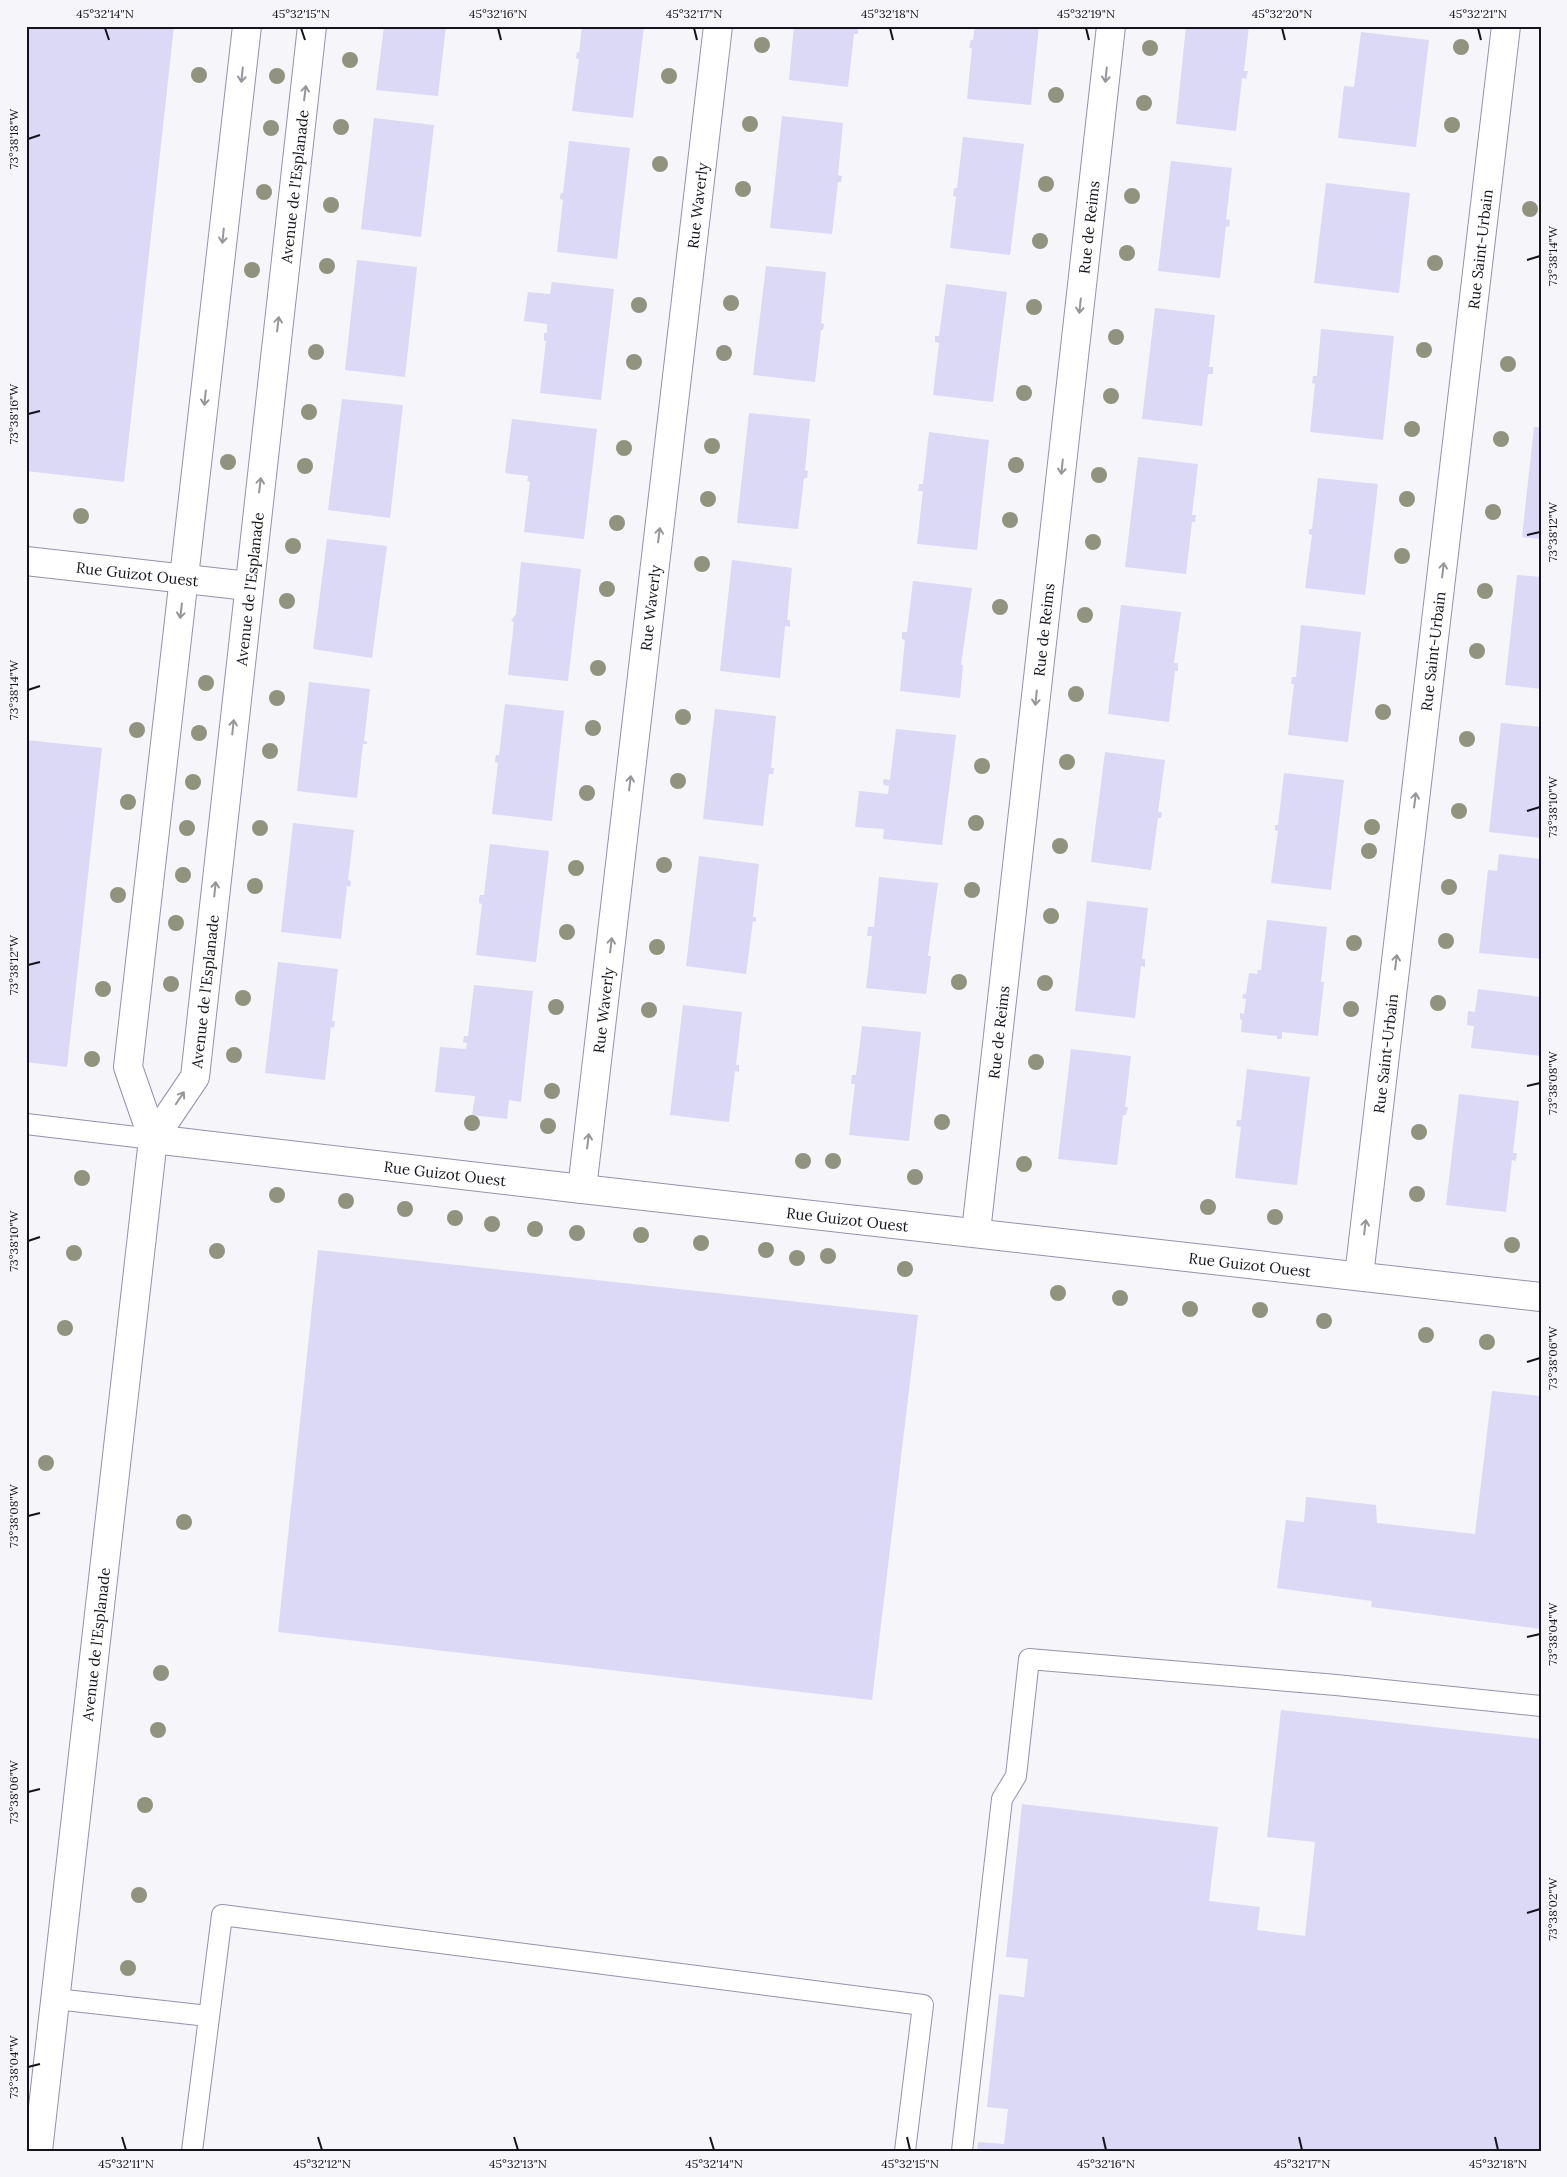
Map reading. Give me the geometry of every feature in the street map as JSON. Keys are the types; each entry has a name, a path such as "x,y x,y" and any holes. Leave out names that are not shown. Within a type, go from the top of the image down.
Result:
{"street":[{"name":"Avenue de l'Esplanade","path":"38,2151 153,1138 128,1067 247,26"},
{"name":"Avenue de l'Esplanade","path":"153,1138 194,1077 312,26"},
{"name":"Rue Waverly","path":"582,1190 718,26"},
{"name":"Rue de Reims","path":"976,1232 1111,26"},
{"name":"Rue Saint-Urbain","path":"1359,1276 1506,26"},
{"name":"Rue Guizot Ouest","path":"26,561 248,586"},
{"name":"Rue Guizot Ouest","path":"153,1138 582,1190 976,1232 1541,1296"}],"lane":[{"path":"26,1124 153,1138"},
{"path":"962,2151 1002,1799 1016,1776 1029,1658 1326,1684 1541,1706"},
{"path":"192,2151 222,1915 923,2005 905,2151"},
{"path":"56,1999 208,2016"}],"building":[{"path":"26,26 174,26 124,482 26,471"},
{"path":"384,26 446,26 438,96 376,90"},
{"path":"582,26 644,26 633,118 572,111 579,59 576,58 577,52 579,53"},
{"path":"794,26 858,28 858,34 854,34 848,87 789,80"},
{"path":"975,26 1039,26 1031,105 967,99 972,48 969,48 971,40 973,40"},
{"path":"1186,26 1249,26 1244,71 1248,71 1246,79 1242,78 1236,131 1176,124"},
{"path":"1361,32 1429,40 1416,147 1338,138 1344,86 1354,87"},
{"path":"782,116 843,123 838,175 842,176 841,182 838,182 832,234 770,228"},
{"path":"374,118 434,125 421,237 361,229"},
{"path":"963,137 1024,144 1010,255 950,248 956,197 953,196 954,188 957,188"},
{"path":"569,141 630,148 617,259 557,252 563,200 560,197 561,193 563,193"},
{"path":"1171,161 1232,168 1226,219 1230,220 1229,227 1226,226 1220,278 1158,271"},
{"path":"1326,183 1410,193 1399,293 1314,283"},
{"path":"357,260 417,267 405,377 345,370"},
{"path":"766,266 826,272 821,323 824,324 823,330 821,330 815,382 753,375"},
{"path":"552,282 614,289 601,400 540,393 546,341 544,341 544,333 547,333 547,324 524,321 528,292 550,294"},
{"path":"946,284 1007,292 993,402 933,395 939,343 935,342 935,336 939,336"},
{"path":"1155,308 1215,315 1209,367 1213,367 1213,374 1208,374 1202,426 1142,419"},
{"path":"1321,329 1394,336 1383,440 1310,432 1315,384 1312,383 1313,376 1317,376"},
{"path":"342,399 403,405 390,518 328,510"},
{"path":"749,413 810,419 805,470 808,471 807,478 804,478 798,529 737,523"},
{"path":"512,419 597,429 584,539 524,532 530,482 527,481 528,476 505,473"},
{"path":"1534,427 1541,427 1541,539 1522,537"},
{"path":"929,432 989,440 977,550 917,544 923,491 918,491 919,484 923,484"},
{"path":"1138,457 1198,464 1192,515 1196,515 1195,522 1192,522 1186,574 1125,567"},
{"path":"1318,478 1378,484 1365,595 1305,588 1312,535 1309,534 1309,529 1312,529"},
{"path":"327,539 387,546 372,658 313,649"},
{"path":"732,560 792,568 787,620 790,620 790,627 785,626 780,678 720,671"},
{"path":"521,562 581,569 568,681 508,675 514,622 511,621 516,614"},
{"path":"1517,575 1541,577 1541,689 1505,685"},
{"path":"913,581 972,588 961,665 963,665 960,698 900,691 905,640 902,639 902,632 907,632"},
{"path":"1121,605 1181,612 1174,663 1178,663 1178,671 1175,671 1169,722 1108,714"},
{"path":"1301,625 1361,632 1348,742 1288,735 1294,684 1291,684 1292,677 1296,677"},
{"path":"309,682 370,689 364,741 367,741 367,744 363,744 357,798 297,791"},
{"path":"505,704 564,711 552,821 492,814 498,763 495,760 496,755 499,755"},
{"path":"715,709 776,716 771,768 774,768 773,774 769,774 763,826 703,819"},
{"path":"1501,723 1541,727 1541,838 1489,832"},
{"path":"896,729 956,735 942,845 883,839 884,829 855,827 859,791 888,794 889,786 884,785 883,782 884,779 890,780"},
{"path":"26,740 102,748 67,1067 26,1062"},
{"path":"1105,752 1165,760 1158,812 1162,812 1161,818 1158,818 1151,870 1091,862"},
{"path":"1284,773 1344,780 1331,890 1271,883 1278,831 1275,830 1275,825 1278,825"},
{"path":"293,823 354,830 348,880 351,881 350,887 347,886 341,939 281,932"},
{"path":"490,844 549,851 536,962 476,955 482,904 479,903 479,899 480,895 484,895"},
{"path":"1499,854 1541,859 1541,959 1479,953 1488,870 1497,871"},
{"path":"699,856 759,864 753,917 756,917 756,922 753,921 746,974 686,966"},
{"path":"879,877 938,883 928,956 931,956 926,994 866,988 872,936 867,936 868,927 874,927"},
{"path":"1087,901 1148,908 1142,959 1145,959 1145,967 1141,966 1135,1018 1075,1011"},
{"path":"1267,920 1327,927 1321,982 1324,982 1318,1036 1282,1032 1282,1039 1277,1039 1277,1036 1241,1032 1242,1020 1240,1019 1240,1013 1244,1014 1246,999 1242,998 1243,994 1246,994 1249,973 1257,974 1258,970 1261,970"},
{"path":"278,962 338,969 332,1021 335,1021 334,1028 331,1027 325,1080 265,1073"},
{"path":"474,985 533,991 521,1102 509,1100 507,1119 472,1115 475,1096 435,1092 440,1047 466,1049 467,1043 463,1042 464,1036 468,1036"},
{"path":"1478,989 1541,997 1541,1056 1471,1048 1474,1026 1467,1025 1468,1011 1475,1012"},
{"path":"683,1005 742,1012 736,1065 739,1065 739,1072 735,1071 729,1122 670,1115"},
{"path":"862,1026 921,1032 909,1141 849,1135 855,1084 851,1084 852,1075 856,1075"},
{"path":"1071,1049 1131,1056 1125,1107 1128,1107 1126,1115 1123,1115 1117,1165 1058,1159"},
{"path":"1247,1069 1310,1077 1297,1185 1235,1178 1241,1127 1236,1126 1237,1120 1241,1120"},
{"path":"1459,1094 1519,1101 1513,1153 1517,1153 1516,1161 1512,1160 1506,1212 1446,1205"},
{"path":"318,1250 918,1315 872,1700 278,1632"},
{"path":"1492,1391 1541,1396 1541,1629 1371,1607 1372,1601 1277,1588 1286,1520 1304,1522 1306,1497 1376,1505 1377,1523 1475,1534"},
{"path":"1281,1710 1541,1739 1541,2151 977,2151 978,2142 1004,2144 1008,2109 987,2107 999,1994 1024,1997 1028,1959 1006,1957 1022,1804 1218,1827 1209,1901 1260,1907 1257,1930 1305,1936 1315,1842 1267,1837"}]}
